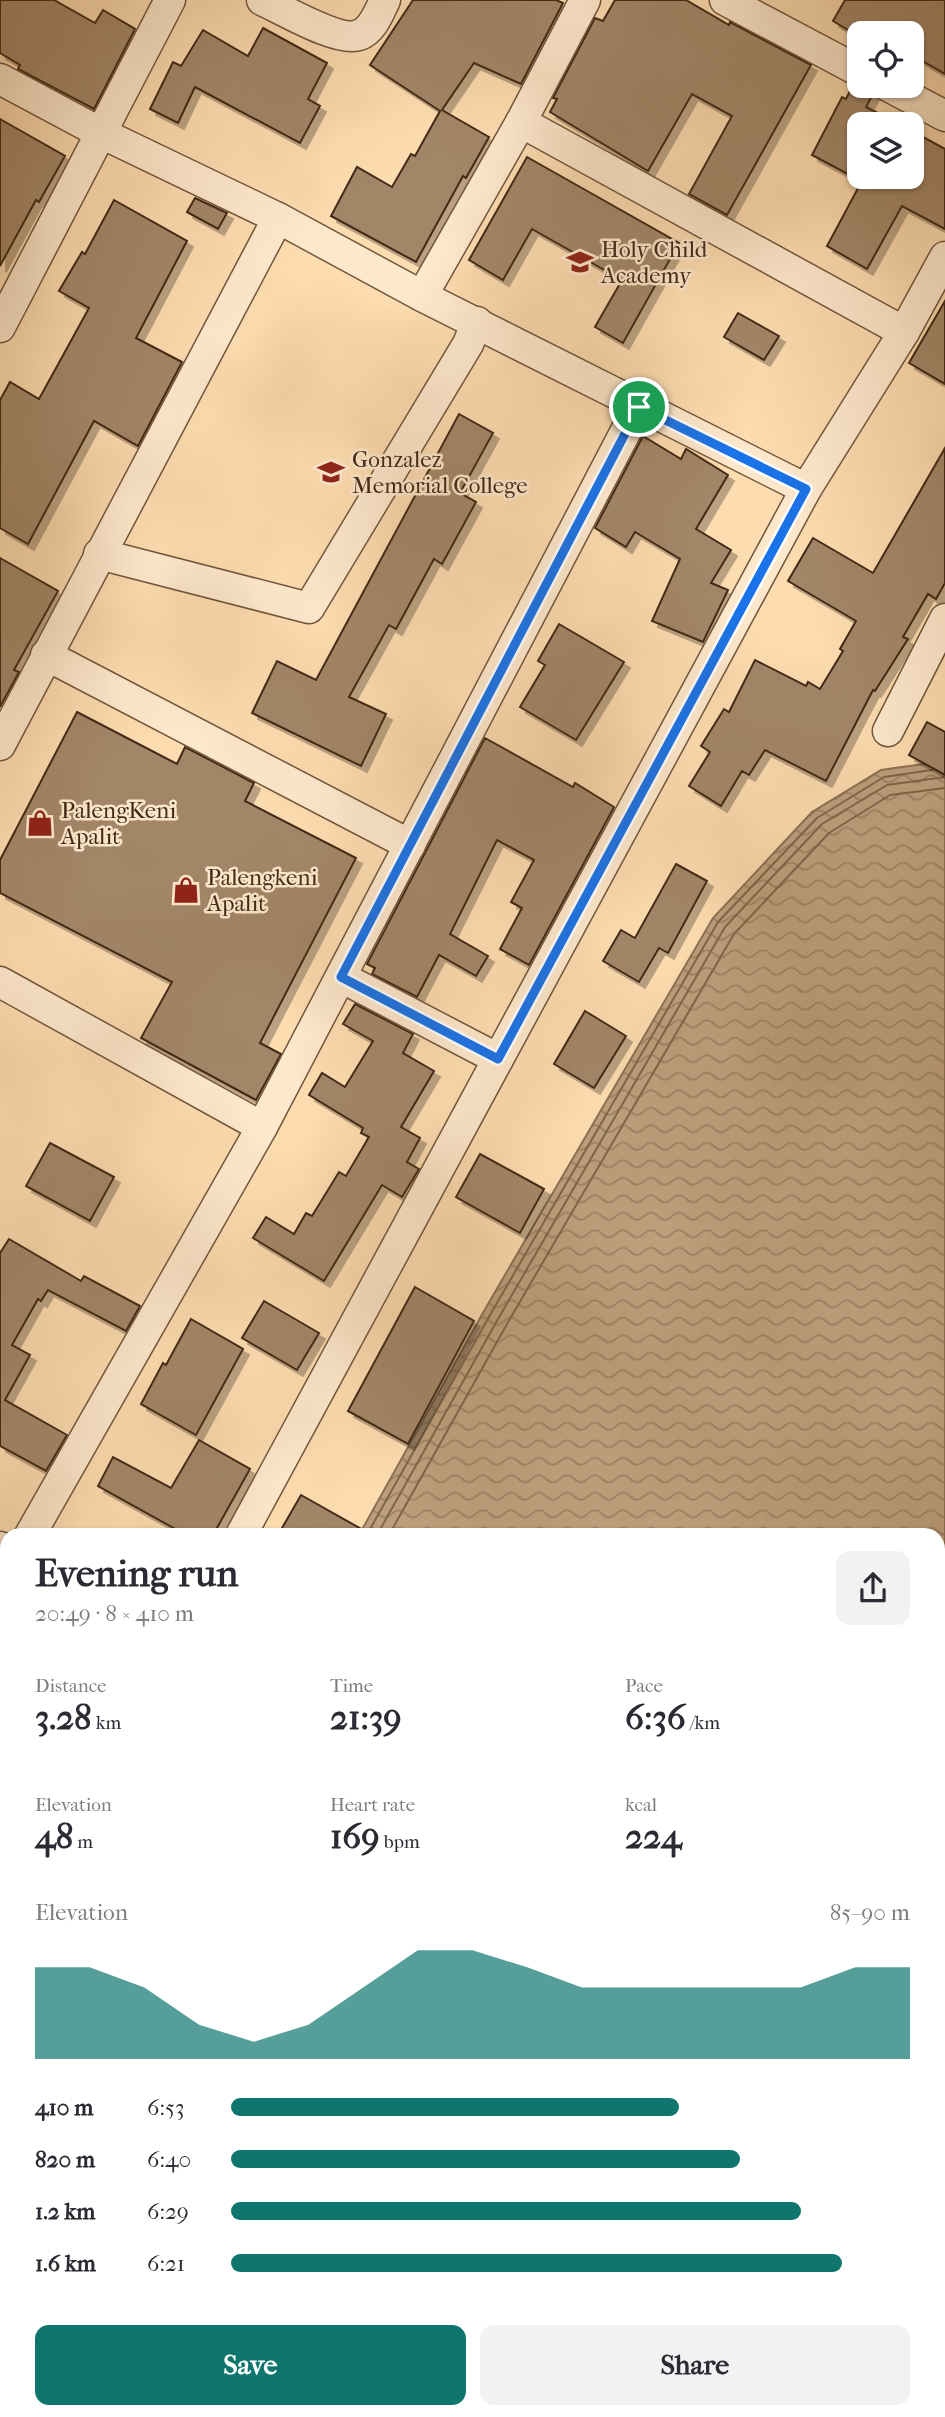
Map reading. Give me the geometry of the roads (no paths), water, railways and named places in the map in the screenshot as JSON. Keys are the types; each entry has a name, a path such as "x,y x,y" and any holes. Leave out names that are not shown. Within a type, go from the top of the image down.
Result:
{"street":[{"path":"0,327 170,0"},
{"path":"262,0 340,35 358,36 370,28 385,0"},
{"path":"422,296 521,122 585,0"},
{"path":"725,0 847,65"},
{"path":"0,79 102,134 278,218 422,296 477,321 639,407 806,489"},
{"path":"911,98 945,116"},
{"path":"521,122 904,332"},
{"path":"0,746 278,218"},
{"path":"245,1528 806,489 904,332 945,257"},
{"path":"99,554 309,608 468,344 477,321"},
{"path":"34,1528 262,1127 639,407"},
{"path":"888,731 945,621"},
{"path":"46,655 410,845"},
{"path":"341,977 498,1059"},
{"path":"0,982 262,1127"}],"water":[{"path":"945,761 945,1528 363,1528 484,1311 713,918 812,812 881,770"}],"place":[{"name":"Holy Child Academy","path":"580,262"},
{"name":"Gonzalez Memorial College","path":"331,472"},
{"name":"PalengKeni Apalit","path":"40,823"},
{"name":"Palengkeni Apalit","path":"186,890"}]}
